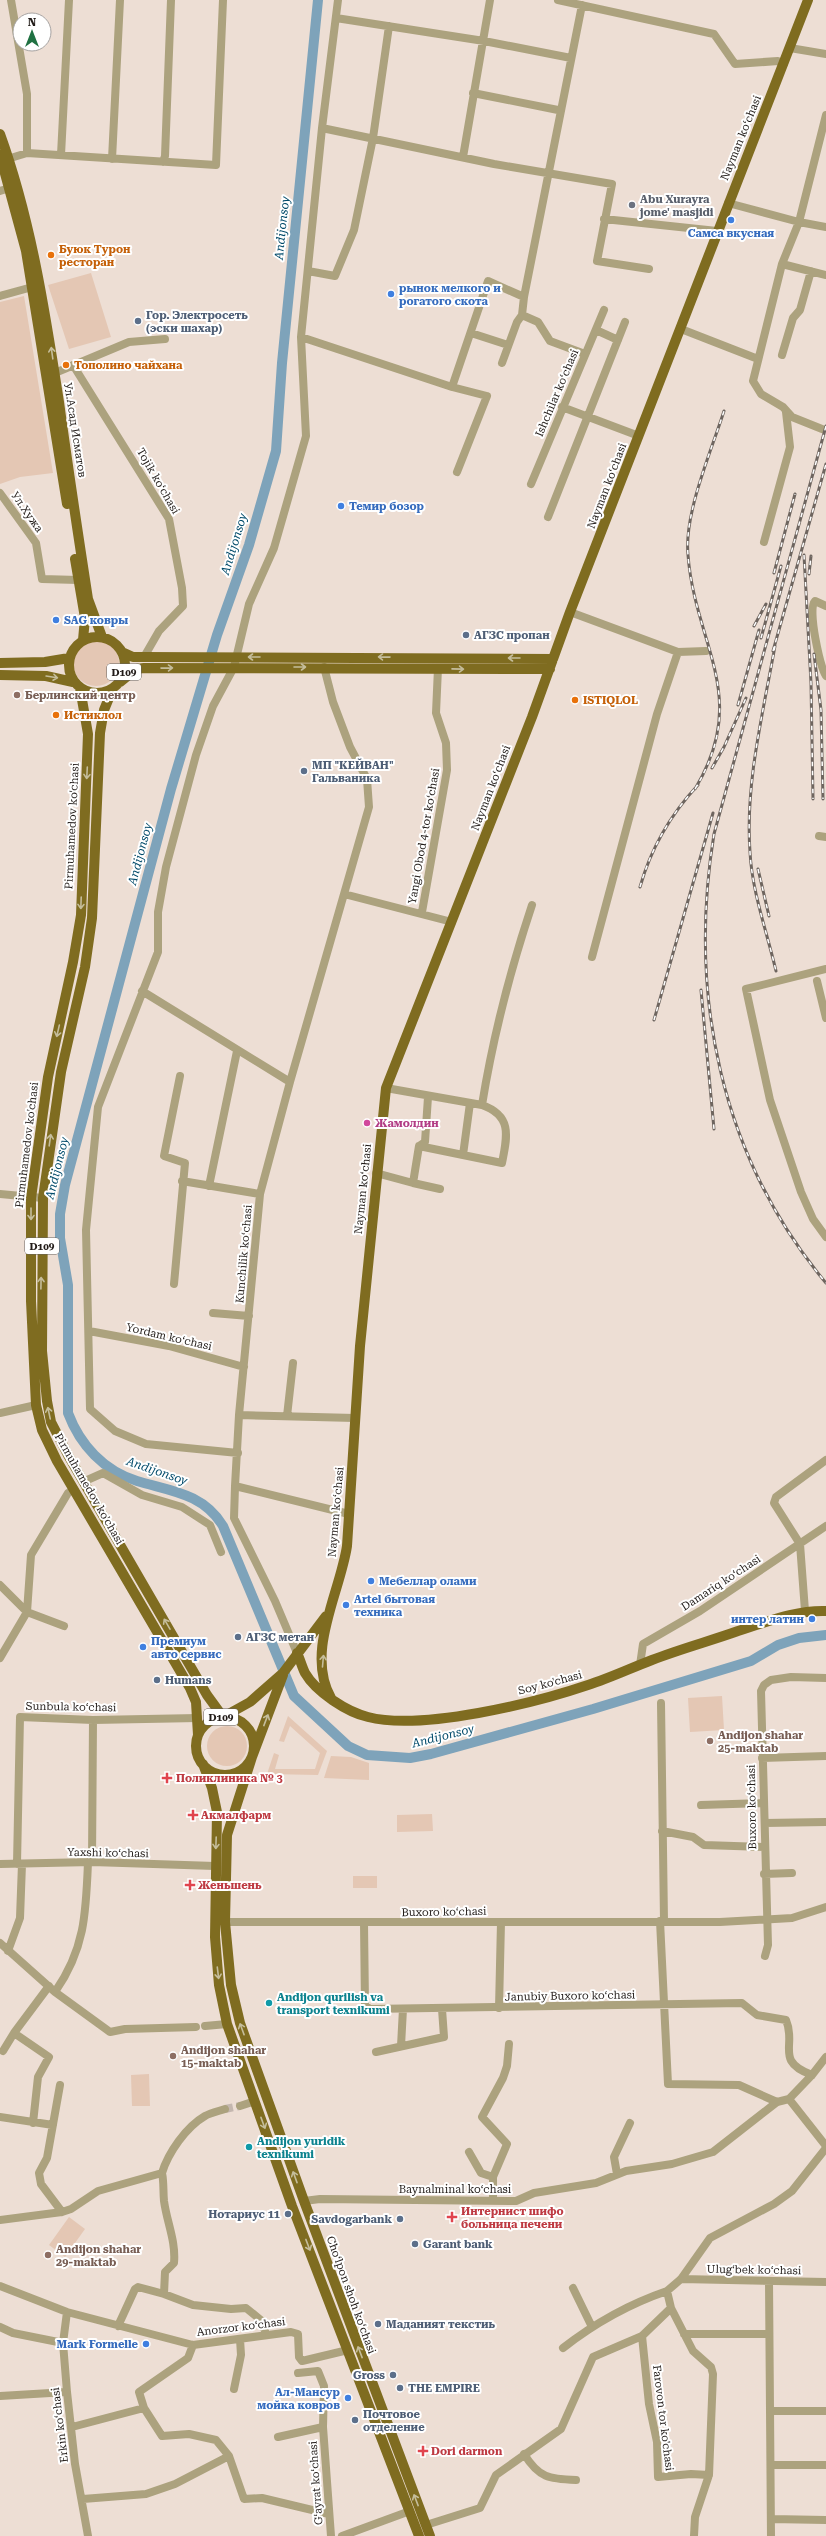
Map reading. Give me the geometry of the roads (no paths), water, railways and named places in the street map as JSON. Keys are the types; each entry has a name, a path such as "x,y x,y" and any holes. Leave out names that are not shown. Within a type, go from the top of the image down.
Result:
{"main road":[{"name":"Nayman koʻchasi","path":"327,1615 345,1556 350,1514 355,1418 376,1173 386,1088 452,922 550,669 570,612 681,329 717,231 808,0"},
{"name":"Ул.Асад Исматов","path":"0,134 10,188 36,286 76,537 88,599 102,637"},
{"name":"Ул.Асад Исматов","path":"4,157 34,251 36,286"},
{"name":"Ул.Асад Исматов","path":"76,537 78,580 85,618 83,640"},
{"path":"0,663 46,662 69,658 72,651 83,640 102,637"},
{"name":"D109","path":"0,675 46,676 77,685 97,693 116,685 125,667 122,652 114,642 102,637"},
{"path":"122,652 133,656 191,662 553,659"},
{"name":"D109","path":"69,658 68,666 77,685"},
{"path":"116,685 136,669 191,662"},
{"path":"235,662 324,667 550,669"},
{"name":"Pirmuhamedov ko'chasi","path":"77,685 88,734 80,915 73,962 48,1077 31,1198 31,1301 36,1405 42,1430 74,1489 190,1688 196,1702 198,1735"},
{"name":"Pirmuhamedov ko'chasi","path":"116,685 104,710 100,733 91,925 85,967 61,1072 43,1198 41,1343 47,1401 52,1422 207,1695 223,1717"},
{"name":"Soy ko'chasi","path":"297,1653 305,1673 331,1698 370,1718 430,1718 491,1710 557,1695 640,1664 779,1618 806,1611 826,1611"},
{"path":"223,1717 250,1702 283,1673 327,1615"},
{"path":"327,1615 322,1670 324,1684 331,1698"},
{"path":"203,1764 215,1772 230,1774 243,1768 252,1756 283,1673"},
{"name":"D109","path":"203,1764 196,1750 198,1735 208,1723 223,1717 237,1720 249,1729 254,1742 252,1756"},
{"name":"Choʻlpon shoh koʻchasi","path":"252,1756 227,1835 225,1922 228,1969 240,2023 304,2201 430,2536"},
{"name":"Choʻlpon shoh koʻchasi","path":"203,1764 212,1788 217,1812 215,1866 216,1953 227,2024 292,2206 419,2536"},
{"path":"292,2206 304,2201"}],"street":[{"path":"11,0 27,94 27,153"},
{"path":"61,155 69,0"},
{"path":"112,159 120,0"},
{"path":"163,162 165,156 172,0"},
{"path":"4,157 27,153 216,166 223,0"},
{"path":"238,1454 146,1444 114,1431 90,1409 86,1230 98,1107 158,952 158,912 166,868 196,755 213,706 235,662 249,604 274,548 306,436 301,337 322,128 338,0"},
{"path":"463,157 490,0"},
{"path":"558,0 714,34 735,64 778,61 784,64"},
{"path":"502,363 508,345 522,315 524,297 582,5"},
{"path":"336,18 484,41 571,58"},
{"path":"308,271 336,276 354,230 373,138 389,26"},
{"path":"790,48 826,54"},
{"path":"473,93 558,110"},
{"path":"822,429 798,421 786,412 783,407 761,394 753,382 782,264 799,222 826,115"},
{"path":"322,128 548,174 612,184 604,219 598,261 648,269"},
{"path":"0,191 10,188"},
{"path":"728,203 799,222 826,227"},
{"path":"604,219 717,231"},
{"path":"782,264 826,275"},
{"path":"782,355 793,318 800,310 811,271"},
{"path":"452,387 488,281 524,297"},
{"path":"0,296 36,286"},
{"name":"Ishchilar koʻchasi","path":"531,484 562,407 604,310"},
{"path":"522,315 538,322 550,341 585,354"},
{"path":"548,517 625,322"},
{"path":"681,329 758,360"},
{"path":"596,330 618,340"},
{"path":"471,333 508,345"},
{"path":"301,337 452,387 487,396 457,472"},
{"path":"51,374 129,342 165,339"},
{"name":"Tojik koʻchasi","path":"73,365 169,519 182,588 183,606 159,631 144,657"},
{"path":"562,407 639,436"},
{"path":"764,542 790,447 786,412"},
{"name":"Ул.Хужа","path":"0,493 36,543 42,579 78,580"},
{"path":"826,606 815,601 812,609 814,630 826,676"},
{"path":"570,612 678,652 706,651"},
{"path":"592,957 657,714 678,652"},
{"name":"Kunchilik koʻchasi","path":"297,1653 275,1601 234,1518 239,1415 260,1194 290,1082 368,807 367,779 350,747 333,702 324,667"},
{"name":"Yangi Obod 4-tor koʻchasi","path":"422,912 447,770 446,743 436,713 438,668"},
{"path":"344,894 385,906 422,912 452,922"},
{"path":"482,1105 490,1056 513,959 532,905"},
{"path":"826,969 746,989 770,1100 801,1192 813,1219 826,1237"},
{"path":"817,981 826,1018"},
{"path":"142,991 237,1051 290,1082"},
{"path":"209,1186 237,1051"},
{"path":"174,1284 184,1163 164,1156 180,1076"},
{"path":"386,1088 428,1097 482,1105 495,1110 502,1117 507,1134 502,1163 419,1146"},
{"path":"413,1183 419,1146 424,1142 428,1097"},
{"path":"463,1156 470,1103"},
{"path":"376,1173 440,1189"},
{"path":"182,1181 260,1194"},
{"path":"0,1194 43,1198"},
{"path":"213,1313 249,1316"},
{"name":"Yordam koʻchasi","path":"89,1331 169,1346 244,1368"},
{"path":"287,1416 293,1363"},
{"path":"0,1413 36,1405"},
{"path":"239,1415 355,1418"},
{"path":"806,1611 800,1544 776,1508 776,1497 826,1460"},
{"path":"85,1481 103,1473 142,1495 182,1507 210,1525 221,1552"},
{"path":"235,1486 350,1514"},
{"path":"0,1658 28,1612 31,1555 68,1493 74,1489"},
{"name":"Damariq koʻchasi","path":"640,1664 643,1644 700,1611 826,1526"},
{"path":"0,1585 28,1612 64,1626"},
{"name":"Buxoro koʻchasi","path":"766,1921 761,1691 764,1685 771,1680 791,1677 826,1678"},
{"path":"661,1703 662,1921 668,2084 739,2085 777,2102"},
{"name":"Sunbula koʻchasi","path":"20,1864 20,1717 93,1720 198,1718"},
{"path":"3,2051 14,2033 68,1971 80,1946 90,1862 93,1720"},
{"path":"762,1758 826,1756"},
{"path":"701,1805 764,1803"},
{"path":"765,1823 826,1822"},
{"path":"662,1831 693,1837 704,1846 764,1847"},
{"name":"Yaxshi koʻchasi","path":"0,1864 90,1862 215,1866"},
{"path":"8,1951 20,1918 20,1864"},
{"path":"764,1874 792,1873"},
{"name":"Buxoro koʻchasi","path":"225,1922 364,1923 766,1921 792,1918 826,1907"},
{"path":"765,1956 768,1945 766,1921"},
{"path":"499,2008 501,1922"},
{"name":"Janubiy Buxoro koʻchasi","path":"364,1923 365,2005 370,2009 742,2003 757,2015 786,2020 789,2052 792,2064 798,2070 812,2075"},
{"path":"0,1944 52,1989 110,2032 125,2029 196,2027"},
{"path":"400,2046 403,2009"},
{"path":"376,2052 444,2037 442,2009"},
{"path":"206,2026 227,2024"},
{"path":"14,2033 49,2056 38,2077 33,2123"},
{"path":"493,2201 493,2177 507,2144 482,2117 503,2078 507,2066 509,2044"},
{"name":"Baynalminal koʻchasi","path":"304,2201 320,2199 516,2201 534,2193 596,2183 617,2174 672,2164 713,2152 777,2102 788,2099 812,2075 826,2057"},
{"path":"60,2084 47,2158 39,2173 40,2181 62,2212"},
{"path":"563,2348 592,2327 623,2308 667,2291 681,2279 710,2238 774,2204 792,2191 826,2147 788,2099"},
{"path":"240,2106 255,2101"},
{"path":"164,2294 165,2272 174,2263 175,2252 173,2234 164,2200 162,2173 166,2161 193,2126 205,2116 225,2109"},
{"path":"0,2117 53,2125"},
{"path":"617,2174 614,2157 630,2123"},
{"path":"469,2152 481,2173 493,2177"},
{"path":"0,2220 62,2212 71,2209 98,2191 162,2173"},
{"name":"Ulugʻbek koʻchasi","path":"681,2279 826,2282"},
{"path":"769,2282 768,2334 771,2411 771,2536"},
{"name":"Anorzor koʻchasi","path":"0,2286 67,2312 193,2345 291,2332 298,2334 299,2357 302,2361 348,2350"},
{"path":"118,2326 136,2288 164,2294 193,2305 231,2309 246,2308 262,2321 266,2335"},
{"path":"574,2288 592,2327"},
{"path":"667,2291 671,2308 693,2351 711,2367 714,2374 709,2475 695,2517 694,2536"},
{"path":"426,2525 480,2508 496,2475 560,2429 593,2357 642,2336 671,2308"},
{"name":"Erkin koʻchasi","path":"67,2312 63,2343 67,2392 75,2464 83,2499 88,2536"},
{"path":"0,2327 13,2333 63,2343"},
{"path":"684,2334 768,2334"},
{"name":"Farovon tor ko'chasi","path":"642,2336 649,2404 657,2442 658,2477 691,2474 709,2475"},
{"path":"234,2389 241,2355 240,2339"},
{"path":"193,2345 188,2358 139,2392 144,2408 162,2436 189,2434 216,2440 229,2456 244,2499 262,2498 329,2514"},
{"path":"298,2373 318,2371 324,2386 323,2427"},
{"path":"0,2396 67,2392"},
{"path":"72,2427 144,2408"},
{"path":"771,2411 826,2411"},
{"name":"Gʻayrat koʻchasi","path":"278,2437 323,2427 331,2536"},
{"path":"524,2454 538,2474 556,2479 576,2480"},
{"path":"83,2499 146,2494 175,2484 229,2456"},
{"path":"771,2465 826,2465"},
{"path":"342,2536 410,2511"},
{"path":"771,2519 826,2520"}],"waterway":[{"name":"Andijonsoy","path":"318,0 282,363 276,451 249,545 217,635 171,789 65,1185 60,1214 60,1238 68,1285 68,1413 73,1425 86,1446 104,1464 114,1471 125,1477 185,1495 206,1506 215,1515 223,1526 294,1696 348,1746 367,1755 410,1758 431,1754 593,1709 751,1661 778,1645 799,1638 826,1635"}],"tunnel":[{"path":"225,2109 240,2106"}],"railway":[{"path":"695,789 711,756 719,726 719,698 715,671 693,587 688,555 688,538 694,502 724,411"},
{"path":"826,426 714,834 707,894 706,954 710,1013 720,1071 737,1127 760,1182 790,1234 826,1283"},
{"path":"773,651 826,464"},
{"path":"774,573 795,494"},
{"path":"804,555 811,683 813,799"},
{"path":"809,574 811,556"},
{"path":"761,638 781,566"},
{"path":"754,626 766,604"},
{"path":"738,705 759,630"},
{"path":"775,646 756,749 750,801 749,826 751,867 760,912 776,971"},
{"path":"814,654 821,710 823,799"},
{"path":"712,768 724,747 746,698"},
{"path":"640,887 650,859 663,832 679,808 698,785"},
{"path":"654,1020 713,813"},
{"path":"758,869 769,916"},
{"path":"701,990 714,1129"}],"place":[{"name":"Abu Xurayra jome' masjidi","path":"632,205"},
{"name":"Самса вкусная","path":"731,220"},
{"name":"Буюк Турон ресторан","path":"51,255"},
{"name":"рынок мелкого и рогатого скота","path":"391,294"},
{"name":"Гор. Электросеть (эски шахар)","path":"138,321"},
{"name":"Тополино чайхана","path":"66,365"},
{"name":"Темир бозор","path":"341,506"},
{"name":"SAG ковры","path":"56,620"},
{"name":"АГЗС пропан","path":"466,635"},
{"name":"Берлинский центр","path":"17,695"},
{"name":"ISTIQLOL","path":"575,700"},
{"name":"Истиклол","path":"56,715"},
{"name":"МП \"КЕЙВАН\" Гальваника","path":"304,771"},
{"name":"Жамолдин","path":"367,1123"},
{"name":"Мебеллар олами","path":"371,1581"},
{"name":"Artel бытовая техника","path":"346,1605"},
{"name":"интер латин","path":"812,1619"},
{"name":"АГЗС метан","path":"238,1637"},
{"name":"Премиум авто сервис","path":"143,1647"},
{"name":"Humans","path":"157,1680"},
{"name":"Andijon shahar 25-maktab","path":"710,1741"},
{"name":"Поликлиника № 3","path":"167,1778"},
{"name":"Акмалфарм","path":"193,1815"},
{"name":"Женьшень","path":"190,1885"},
{"name":"Andijon qurilish va transport texnikumi","path":"269,2003"},
{"name":"Andijon shahar 15-maktab","path":"173,2056"},
{"name":"Andijon yuridik texnikumi","path":"249,2147"},
{"name":"Нотариус 11","path":"288,2214"},
{"name":"Интернист шифо больница печени","path":"452,2217"},
{"name":"Savdogarbank","path":"400,2219"},
{"name":"Garant bank","path":"415,2244"},
{"name":"Andijon shahar 29-maktab","path":"48,2255"},
{"name":"Маданият текстиь","path":"378,2324"},
{"name":"Mark Formelle","path":"146,2344"},
{"name":"Gross","path":"393,2375"},
{"name":"THE EMPIRE","path":"400,2388"},
{"name":"Ал-Мансур мойка ковров","path":"348,2398"},
{"name":"Почтовое отделение","path":"355,2420"},
{"name":"Dori darmon","path":"423,2451"}]}
